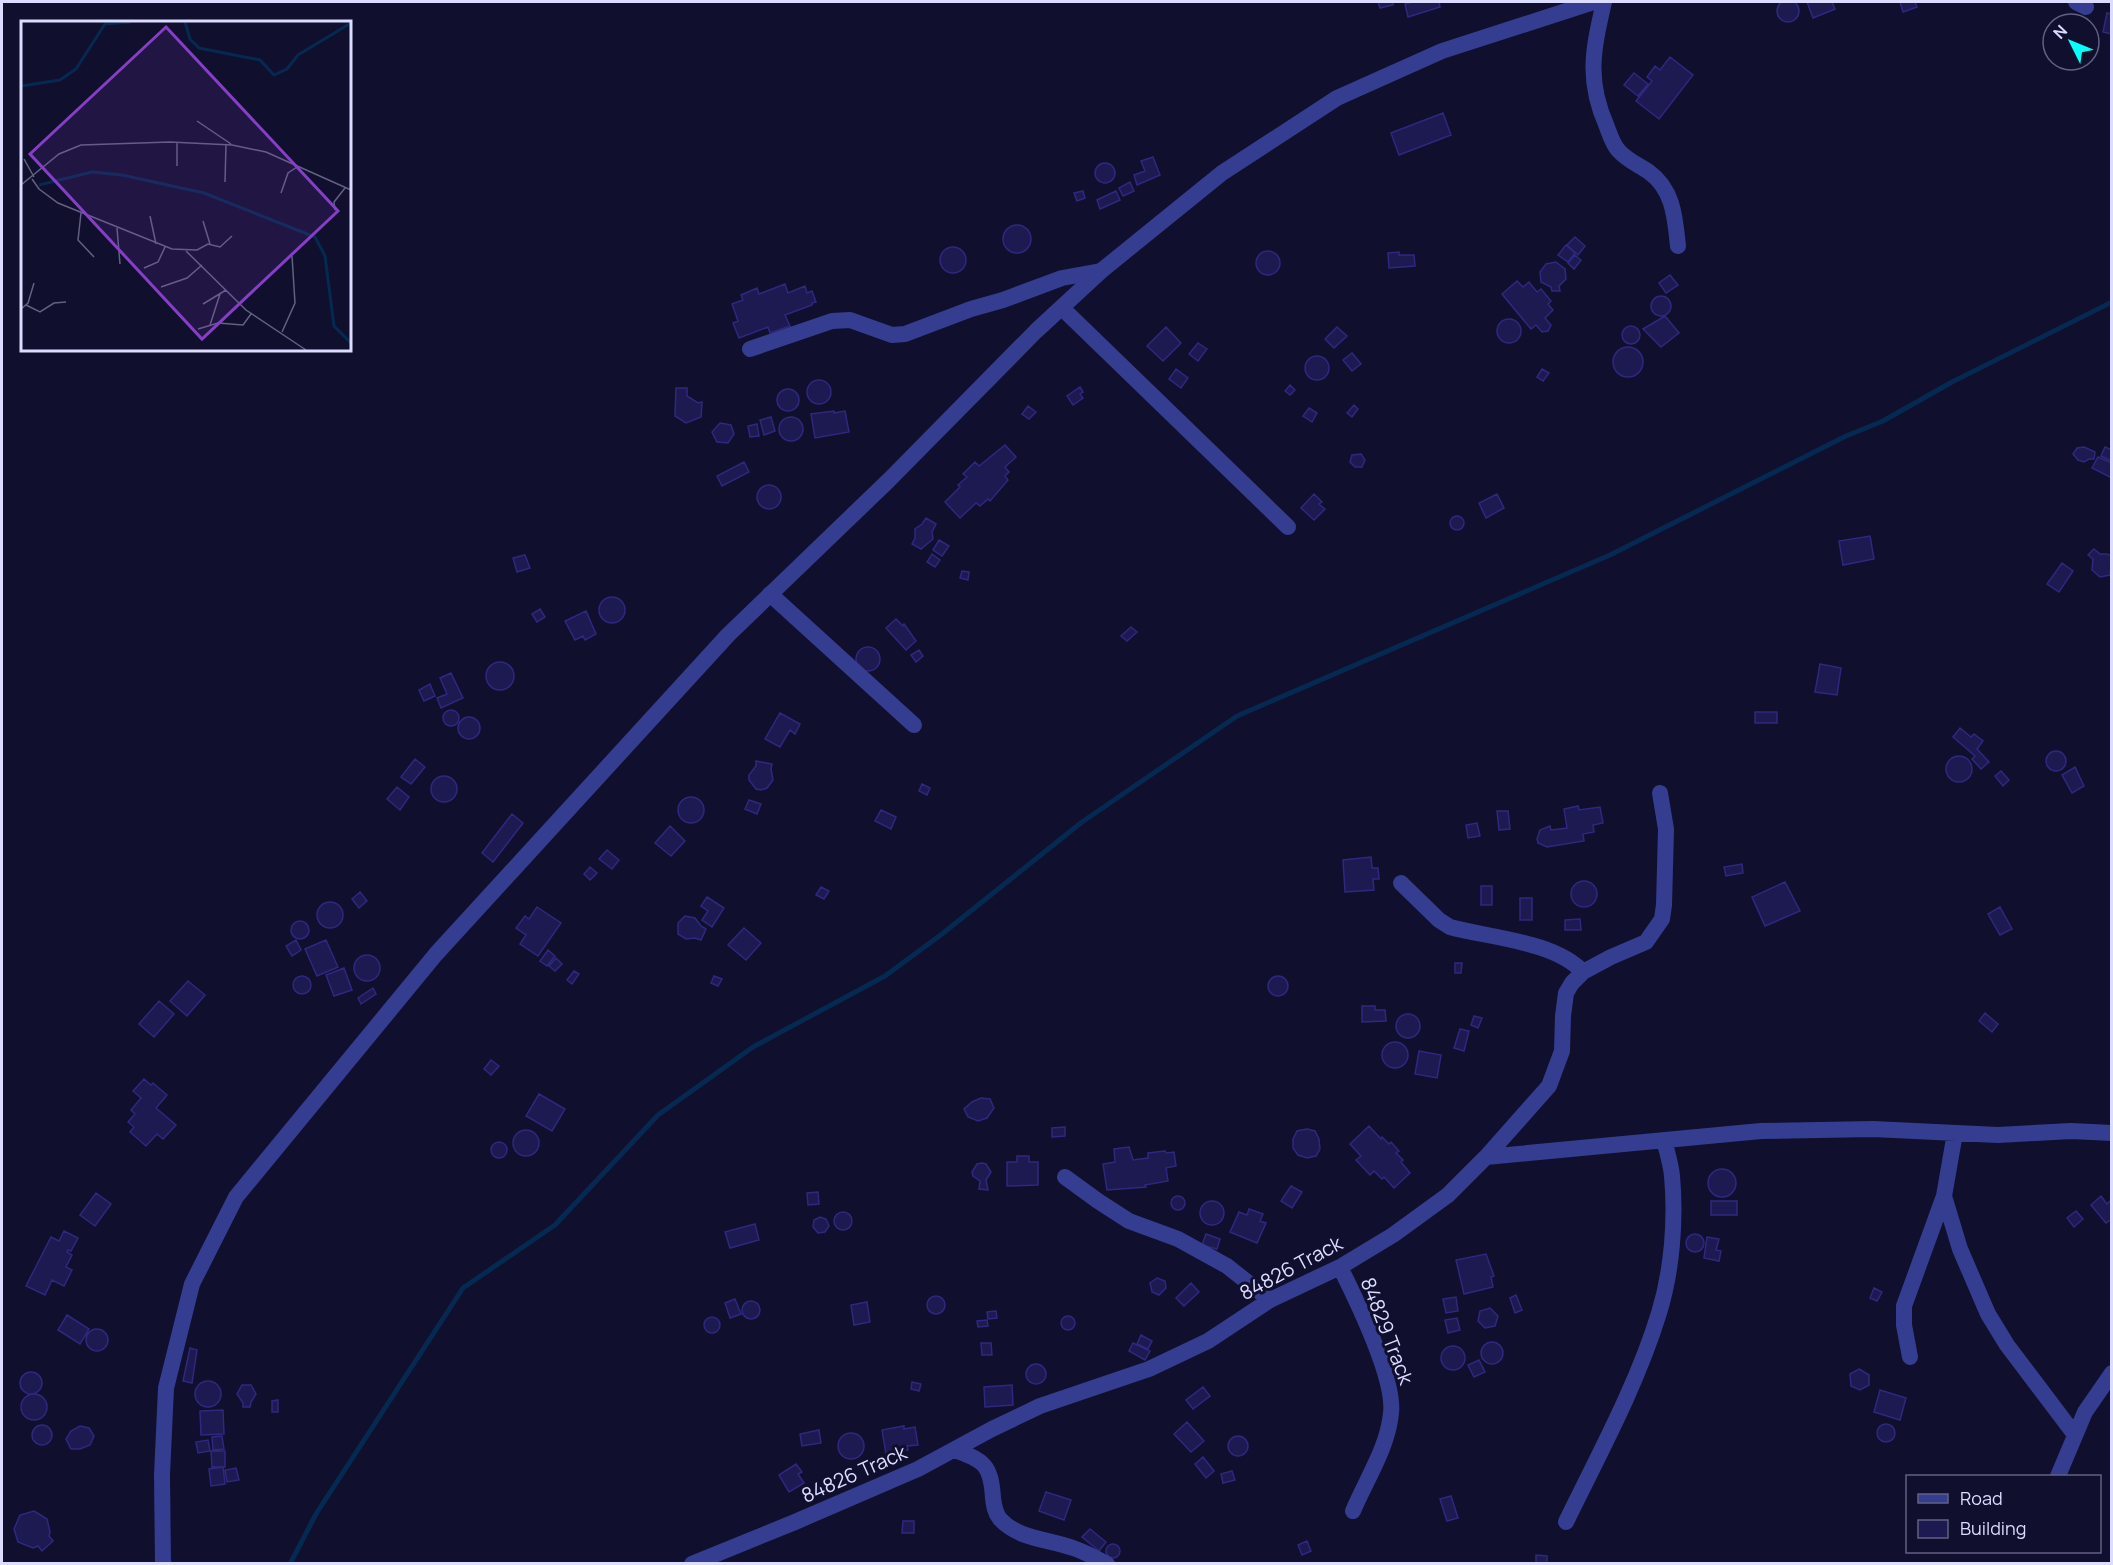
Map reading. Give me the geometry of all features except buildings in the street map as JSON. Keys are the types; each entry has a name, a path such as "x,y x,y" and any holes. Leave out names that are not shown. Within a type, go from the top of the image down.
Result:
{"street":[{"path":"163,1563 162,1475 166,1388 192,1284 236,1197 436,954 728,635 889,480 1036,331 1101,271 1222,173 1337,98 1442,51 1594,2"},
{"path":"1604,2 1592,58 1593,84 1602,117 1617,149 1660,182 1668,195 1674,208 1678,246"},
{"path":"750,349 832,321 850,320 891,335 905,334 1062,278 1101,271"},
{"path":"1062,308 1288,527"},
{"path":"770,594 914,725"},
{"name":"84826 Track","path":"692,1563 897,1478 1040,1406 1149,1369 1208,1341 1270,1300 1340,1267 1393,1235 1439,1201 1486,1157 1549,1086 1562,1051 1566,993 1572,983 1582,972 1646,942 1662,919 1666,829 1660,793"},
{"path":"1401,883 1439,920 1450,927 1550,951 1569,959 1582,972"},
{"path":"1486,1157 1773,1131 1873,1129 1998,1135 2071,1131 2112,1133"},
{"path":"1910,1357 1904,1325 1904,1306 1944,1196 1955,1133"},
{"path":"1566,1522 1642,1362 1660,1311 1670,1259 1672,1214 1672,1175 1664,1140"},
{"path":"1065,1177 1129,1221 1178,1239 1227,1266 1270,1300"},
{"path":"1944,1196 1960,1249 1988,1314 2007,1345 2075,1435"},
{"name":"84829 Track","path":"1340,1267 1381,1361 1390,1393 1391,1413 1383,1444 1353,1511"},
{"path":"2058,1475 2085,1412 2112,1373"},
{"path":"954,1450 981,1460 988,1468 997,1515 1010,1527 1031,1537 1073,1548 1107,1563"}],"waterway":[{"path":"290,1564 316,1514 463,1288 555,1225 658,1115 753,1047 885,976 942,934 1082,822 1237,716 1610,555 1846,436 1883,421 1952,382 2112,302"}]}
